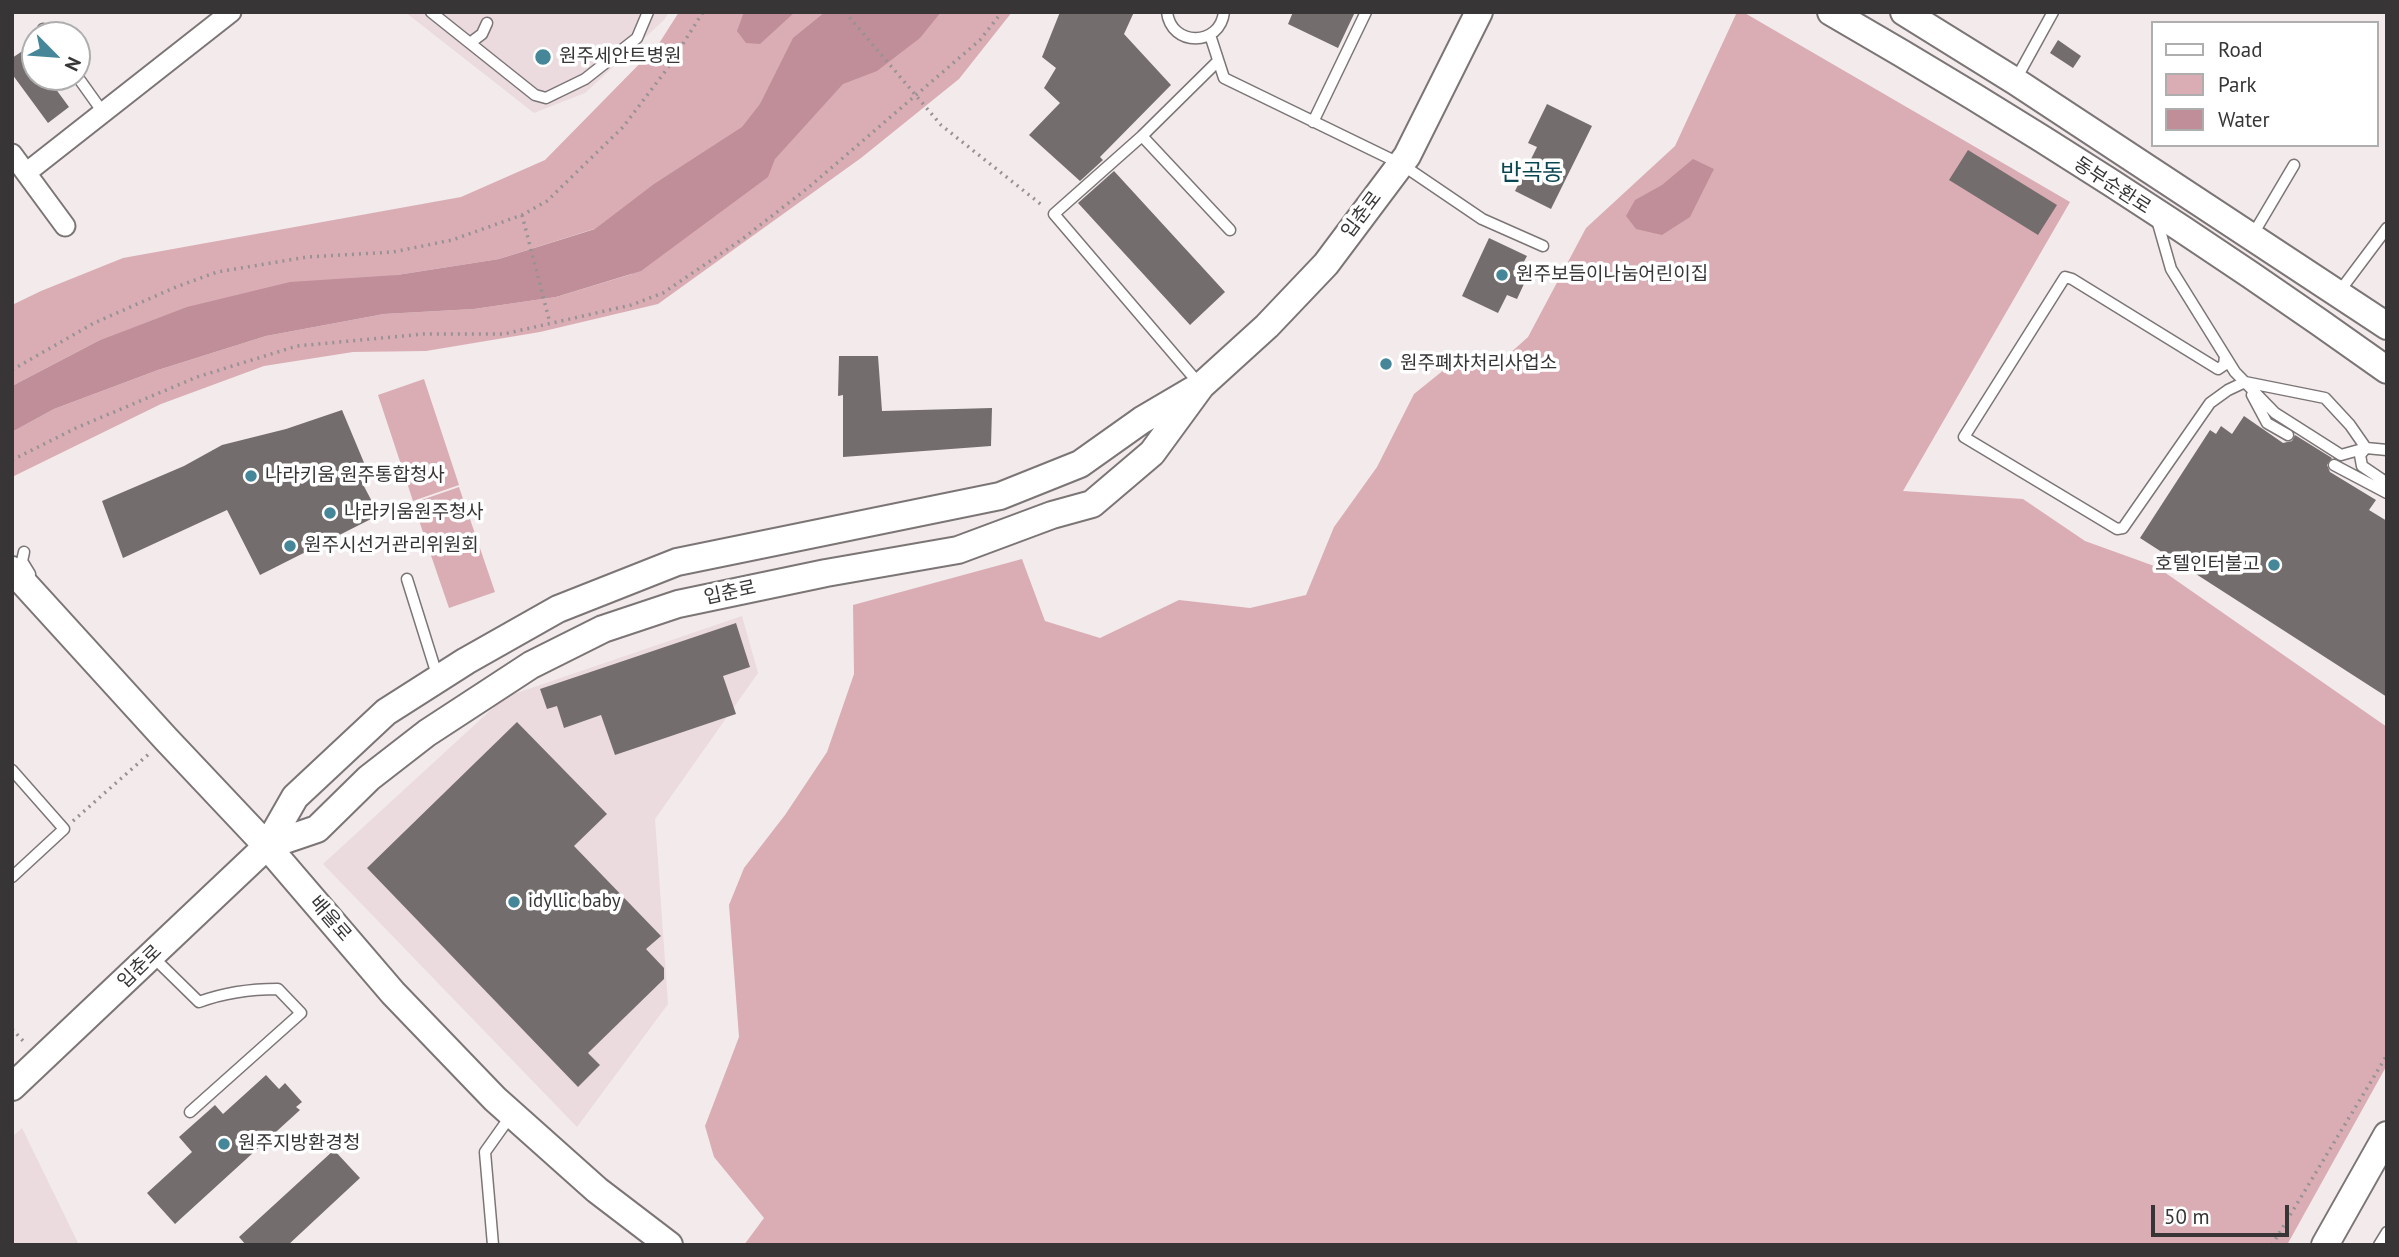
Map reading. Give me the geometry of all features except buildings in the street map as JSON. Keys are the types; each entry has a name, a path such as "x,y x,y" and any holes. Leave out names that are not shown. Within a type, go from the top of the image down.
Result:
{"street":[{"path":"26,173 231,12"},
{"name":"입춘로","path":"267,846 317,829 369,778 427,733 531,665 603,629 678,604 826,573 958,550 1052,515 1092,504 1152,453 1201,386 1267,326 1326,264 1407,156 1479,12"},
{"name":"동부순환로","path":"1831,12 1997,111 2305,311 2387,370"},
{"name":"동부순환로","path":"1904,12 2015,81 2387,326"},
{"path":"1997,111 2015,81"},
{"path":"12,154 65,226"},
{"name":"입춘로","path":"12,1087 267,846 295,797 386,712 439,678 558,609 677,562 1000,496 1080,464 1142,420 1201,386"},
{"name":"배울로","path":"12,568 23,598 66,628 267,846 393,993 512,1113 597,1190 668,1245"},
{"path":"2325,1245 2387,1135"}],"lane":[{"path":"431,12 536,95 545,98 585,79 637,38 648,12"},
{"path":"1167,12 1171,26 1178,34 1196,40 1210,35 1220,26 1224,12"},
{"path":"1313,122 1366,12"},
{"path":"2015,81 2053,12"},
{"path":"470,43 482,34 487,23"},
{"path":"1210,35 1224,78 1401,164 1482,219 1544,246"},
{"path":"1201,386 1054,214 1142,136 1218,61"},
{"path":"88,91 102,111"},
{"path":"1142,136 1230,230"},
{"path":"2252,236 2294,164"},
{"path":"2155,213 2171,268 2225,356 2245,382 2275,413 2341,455 2366,448 2387,450"},
{"path":"2337,295 2387,228"},
{"path":"2225,356 2224,365 2218,369 2065,277 1964,437 2117,529 2123,528 2210,403 2245,382 2325,398 2350,425 2366,448"},
{"path":"2245,382 2267,423 2288,435"},
{"path":"2366,448 2360,455 2361,466 2387,482"},
{"path":"2334,465 2387,493"},
{"path":"12,568 24,552 22,561 62,611 66,628"},
{"path":"407,579 439,678"},
{"path":"12,770 64,829 12,877"},
{"path":"151,956 200,1002 222,994 251,989 278,989 301,1013 190,1112"},
{"path":"493,1245 485,1152 512,1113"},
{"path":"2379,1245 2387,1232"}],"path":[{"path":"12,370 94,323 217,272 307,257 393,252 452,240 522,215 547,201 623,127 667,69 703,12"},
{"path":"845,12 941,125 1054,214"},
{"path":"12,460 76,428 197,377 297,346 424,334 505,334 631,305 663,293 741,240 916,97 980,40 1002,12"},
{"path":"522,215 550,323"},
{"path":"64,829 166,739"},
{"path":"2272,1245 2387,1055"}],"shaded area":[{"name":"원주세안트병원","path":"405,12 669,12 664,20 585,93 534,113"},
{"path":"742,616 758,673 655,819 668,1004 577,1127 323,864 505,697"},
{"path":"22,1128 79,1245 12,1245 12,1137"}],"green space":[{"path":"679,12 1012,12 959,79 861,158 658,304 540,332 426,351 353,352 264,366 161,404 12,477 12,432 54,409 158,370 266,336 384,314 474,309 556,297 632,274 594,229 499,259 397,275 98,341 12,386 12,305 123,258 461,197 545,160 658,45"},
{"path":"1737,12 1743,12 2070,202 1903,491 2023,499 2085,541 2157,567 2387,727 2387,1065 2287,1245 744,1245 764,1218 714,1157 705,1126 739,1037 729,905 744,868 785,815 827,752 854,674 853,605 1022,559 1045,621 1100,638 1179,600 1250,608 1306,595 1334,527 1377,467 1414,394 1445,369 1498,364 1528,337 1586,228 1675,146"},
{"path":"424,379 459,485 413,501 378,395"},
{"path":"459,487 495,592 449,608 413,503"}],"water":[{"path":"744,12 795,12 760,44 746,43 737,31"},
{"path":"825,12 941,12 920,38 877,71 843,84 775,159 768,177 641,271 556,297 474,309 384,314 266,336 158,370 54,409 12,432 12,386 98,341 187,307 290,282 397,275 499,259 595,229 654,184 742,127 760,104 793,38"},
{"path":"1693,159 1714,169 1690,217 1662,235 1636,229 1626,216 1635,200 1662,185"}],"place":[{"name":"원주세안트병원","path":"543,57"},
{"name":"원주보듬이나눔어린이집","path":"1502,275"},
{"name":"원주폐차처리사업소","path":"1386,364"},
{"name":"나라키움 원주통합청사","path":"251,476"},
{"name":"나라키움원주청사","path":"330,513"},
{"name":"원주시선거관리위원회","path":"290,546"},
{"name":"호텔인터불고","path":"2274,565"},
{"name":"idyllic baby","path":"514,902"},
{"name":"원주지방환경청","path":"224,1144"}],"district":[{"name":"반곡동","path":"1532,173"}]}
